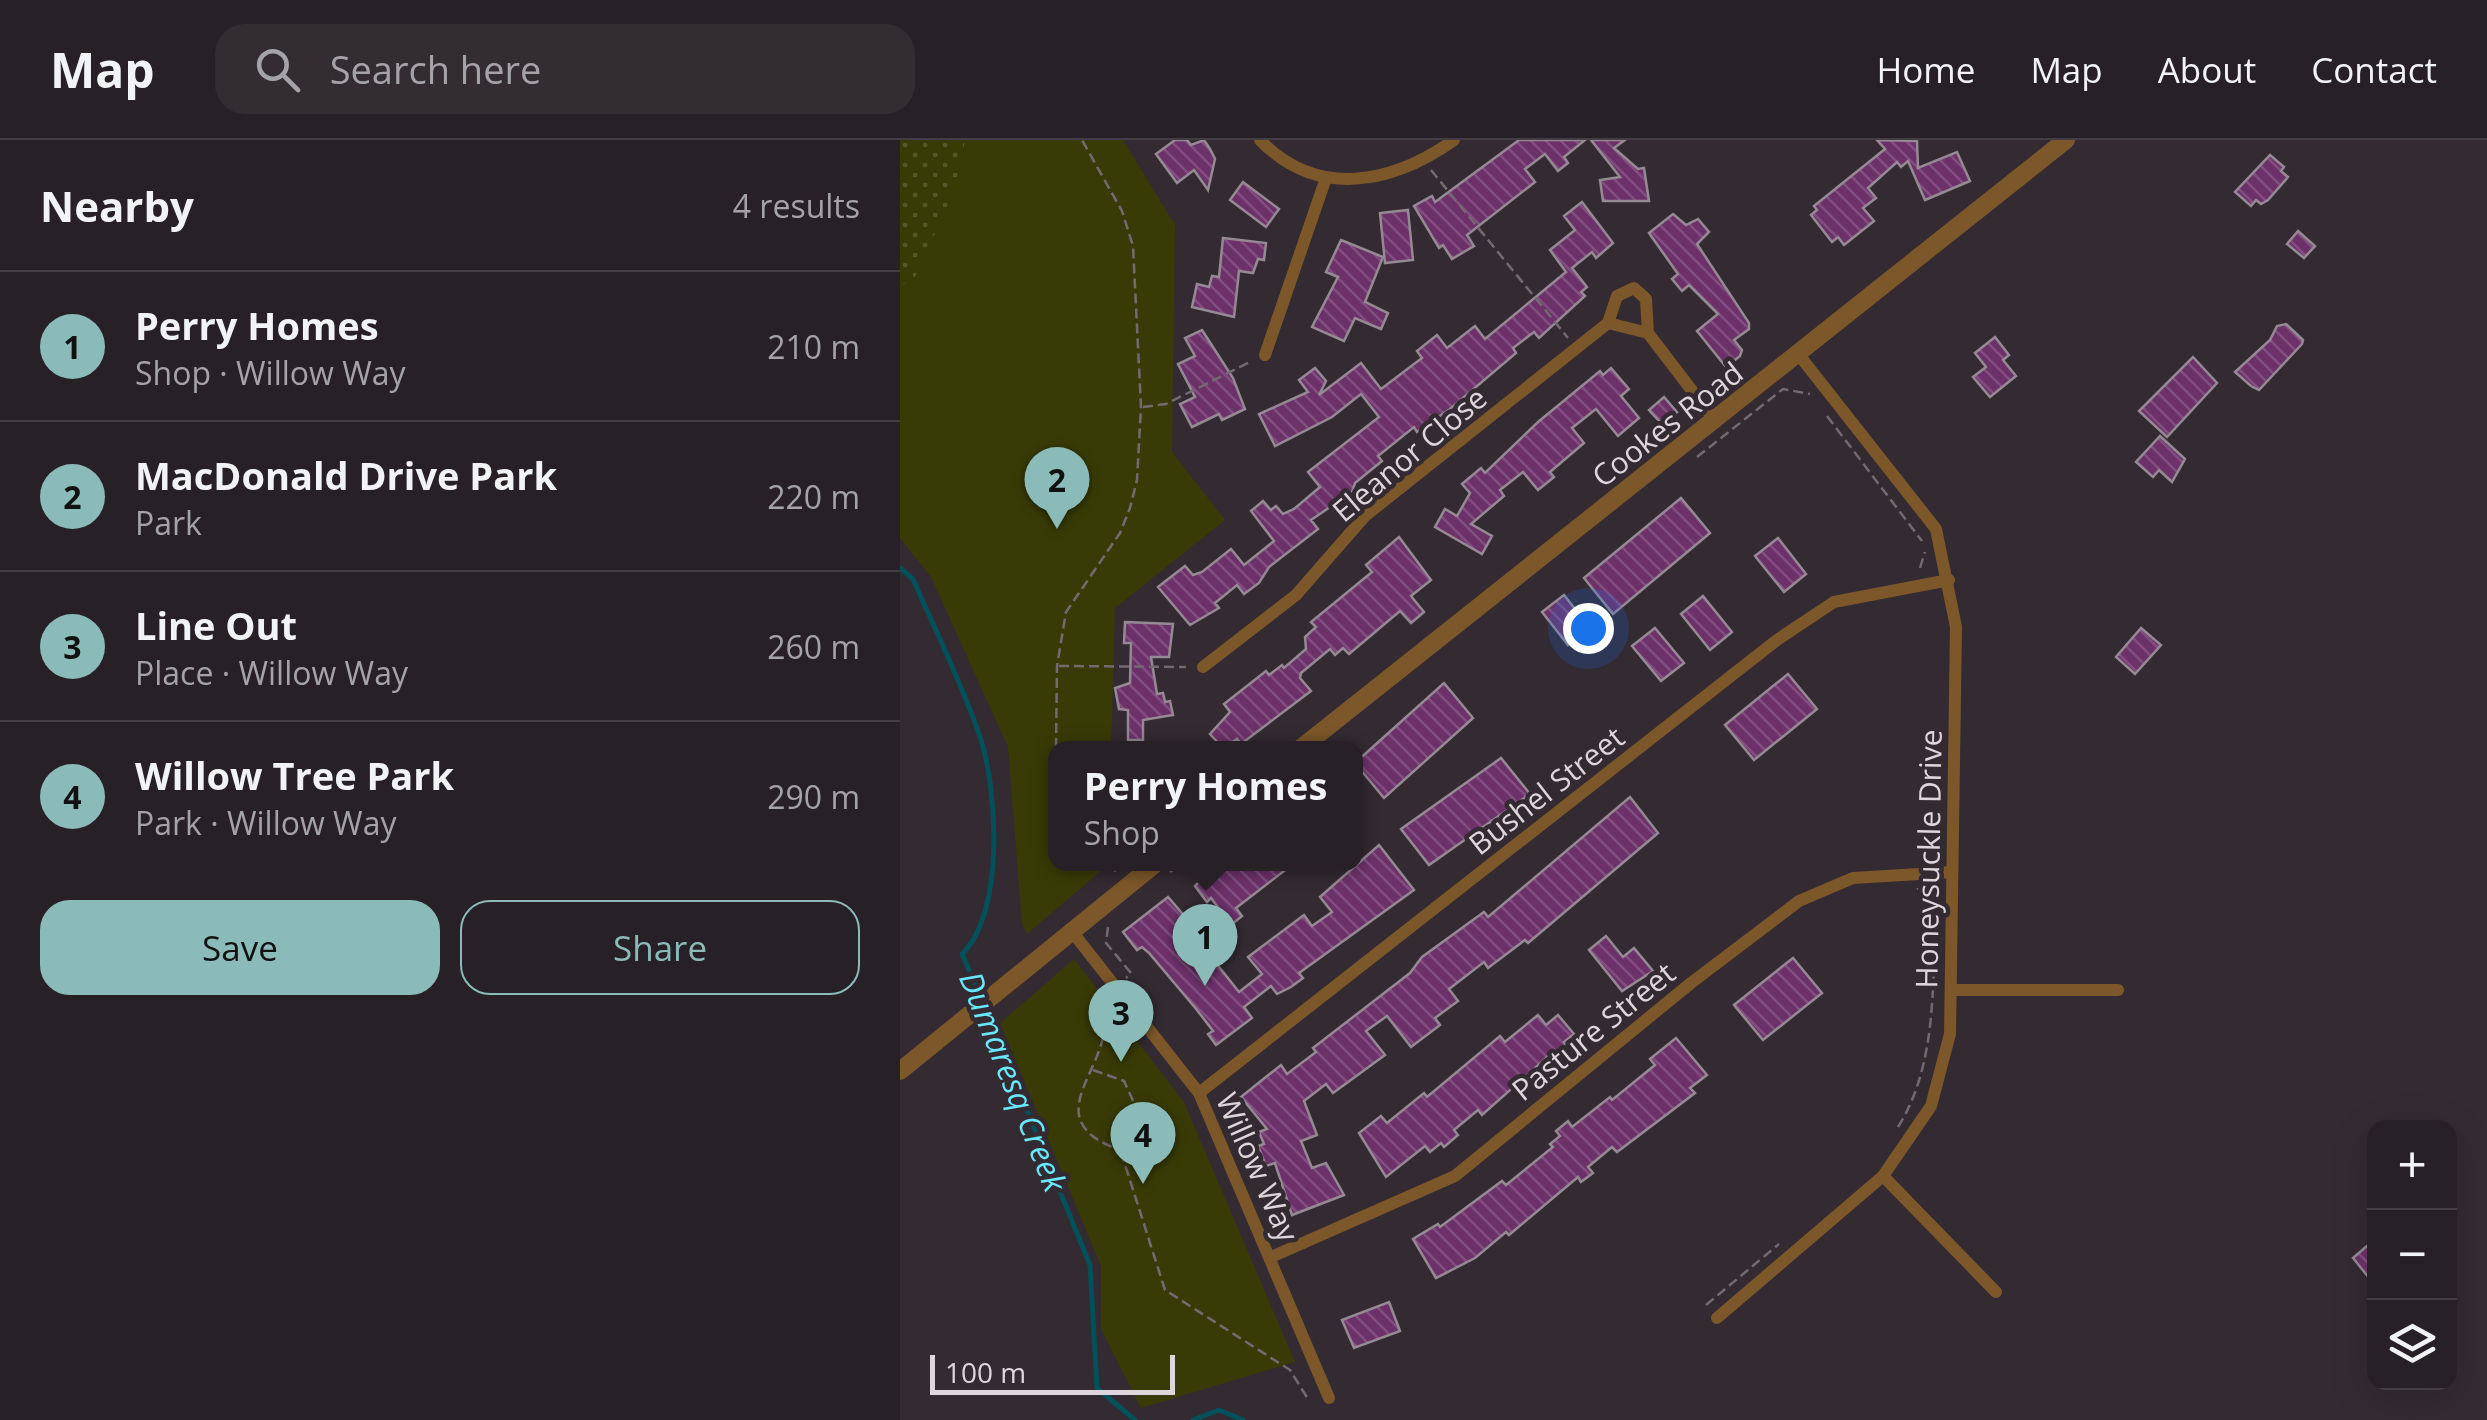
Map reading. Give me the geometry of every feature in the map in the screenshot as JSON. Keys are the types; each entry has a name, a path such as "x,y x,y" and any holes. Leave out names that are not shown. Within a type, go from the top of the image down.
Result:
{"street":[{"path":"1260,140 1296,168 1326,178 1355,181 1386,177 1419,165 1454,140"},
{"name":"Cookes Road","path":"1309,741 1716,422 2066,140"},
{"path":"1265,355 1326,178"},
{"name":"Eleanor Close","path":"1196,667 1296,595 1365,516 1608,324 1617,296 1634,288 1646,299 1648,332 1716,422"},
{"path":"1608,324 1648,332"},
{"name":"Honeysuckle Drive","path":"1717,1318 1884,1176 1931,1106 1950,1034 1956,626 1949,580 1936,529 1800,355"},
{"name":"Bushel Street","path":"1199,1093 1777,640 1834,602 1949,580"},
{"path":"900,1070 1146,871"},
{"name":"Pasture Street","path":"1271,1257 1455,1176 1799,900 1852,878 1952,872"},
{"name":"Willow Way","path":"1070,929 1199,1093 1329,1398"},
{"path":"1952,990 2118,990"},
{"path":"1884,1176 1996,1292"}],"path":[{"path":"1056,741 1057,666 1066,612 1120,533 1137,480 1141,407 1133,246 1122,211 1083,142 1091,140"},
{"path":"1431,170 1570,342"},
{"path":"1141,407 1166,404 1248,363"},
{"path":"1783,389 1808,392 1909,522 1927,548 1920,567"},
{"path":"1057,666 1196,667"},
{"path":"1920,859 1938,846"},
{"path":"1895,1131 1916,1098 1929,1033 1936,901 1918,893"},
{"path":"1106,943 1130,974 1126,978"},
{"path":"1106,996 1099,1001 1105,1029 1092,1070 1077,1094 1078,1112 1090,1134 1120,1150 1165,1290 1290,1370 1308,1399"},
{"path":"1092,1070 1124,1082 1135,1104 1136,1134 1120,1150"},
{"path":"1706,1305 1782,1241"}],"shaded area":[{"path":"900,140 1123,140 1175,225 1172,452 1225,520 1115,608 1111,741 1048,741 1048,871 1101,871 1027,934 1022,924 1008,747 931,577 900,538"},
{"path":"900,140 965,140 956,187 913,281 900,285"},
{"path":"1074,959 1184,1102 1295,1362 1141,1408 1101,1329 1101,1266 1000,1023"}],"building":[{"path":"1175,140 1187,140 1191,145 1204,140 1210,149 1215,159 1208,190 1194,170 1177,183 1156,154"},
{"path":"1519,140 1585,140 1564,157 1568,163 1558,171 1545,154 1525,169 1535,182 1467,235 1474,246 1452,259 1443,245 1439,248 1414,206 1432,196 1435,202"},
{"path":"1591,140 1625,140 1614,148 1638,169 1644,168 1649,201 1603,201 1600,180 1620,177"},
{"path":"1877,140 1917,141 1918,168 1957,152 1970,181 1925,200 1908,161 1901,167 1897,162 1868,188 1876,198 1863,208 1874,221 1844,245 1838,237 1832,242 1811,215 1817,210 1814,206 1885,149"},
{"path":"2270,155 2284,167 2281,171 2288,177 2268,200 2261,204 2256,200 2251,206 2235,192"},
{"path":"1243,182 1279,209 1266,227 1230,200"},
{"path":"1582,202 1613,243 1596,258 1592,252 1572,268 1587,287 1581,292 1585,296 1539,338 1534,332 1513,348 1516,353 1450,409 1417,432 1414,427 1378,456 1382,461 1355,483 1352,492 1311,520 1318,529 1269,567 1259,583 1244,594 1237,585 1215,603 1219,608 1190,625 1158,587 1185,566 1193,575 1202,572 1231,549 1244,565 1274,541 1251,511 1263,501 1271,510 1276,506 1283,514 1294,509 1320,487 1308,472 1379,417 1361,394 1332,417 1275,446 1259,414 1308,392 1299,380 1315,368 1326,381 1319,395 1361,363 1381,389 1422,358 1417,351 1437,335 1447,348 1475,326 1485,339 1566,272 1550,250 1575,230 1564,216"},
{"path":"1408,210 1413,260 1385,263 1380,213"},
{"path":"1673,214 1686,225 1698,219 1709,232 1697,244 1749,323 1749,329 1734,340 1742,350 1740,356 1726,367 1697,331 1718,314 1689,285 1682,291 1672,279 1678,274 1649,233"},
{"path":"2298,231 2315,246 2304,258 2287,244"},
{"path":"1223,238 1266,243 1264,260 1258,259 1253,273 1239,271 1234,317 1192,307 1197,284 1209,287 1212,276 1219,277"},
{"path":"1341,240 1383,257 1365,302 1388,313 1381,329 1355,318 1344,341 1312,327 1338,277 1326,272"},
{"path":"2286,324 2303,340 2302,344 2259,390 2235,372 2270,340 2277,326"},
{"path":"1202,330 1233,378 1245,409 1222,420 1219,414 1192,427 1180,404 1195,397 1178,364 1195,356 1185,338"},
{"path":"1995,337 2009,355 2003,360 2016,376 1990,397 1973,377 1986,367 1975,353"},
{"path":"2193,357 2217,383 2167,437 2139,411"},
{"path":"1611,368 1629,389 1621,396 1639,418 1618,436 1596,409 1572,428 1584,443 1550,472 1554,477 1538,490 1523,472 1500,490 1504,496 1471,524 1492,536 1482,554 1435,527 1445,509 1457,516 1470,493 1462,484 1481,468 1485,473 1538,422 1600,371 1603,375"},
{"path":"1664,397 1677,412 1662,424 1649,410"},
{"path":"2160,436 2185,459 2172,482 2159,470 2153,477 2136,462"},
{"path":"1681,498 1710,533 1613,614 1584,578"},
{"path":"1399,537 1431,580 1411,596 1424,612 1411,623 1400,611 1349,654 1343,648 1335,655 1330,649 1301,673 1300,678 1311,691 1245,741 1216,741 1210,734 1230,712 1224,704 1266,671 1269,675 1282,665 1284,668 1306,649 1305,637 1316,627 1311,622 1372,572 1366,565"},
{"path":"1778,538 1806,574 1784,592 1755,556"},
{"path":"1564,595 1590,628 1568,645 1542,612"},
{"path":"1703,596 1732,632 1710,650 1681,614"},
{"path":"1125,622 1173,624 1169,657 1151,657 1157,694 1163,693 1165,702 1170,701 1173,715 1143,720 1143,740 1128,740 1128,710 1119,709 1115,688 1130,683 1131,643 1124,643"},
{"path":"1655,628 1684,663 1661,681 1632,646"},
{"path":"2141,628 2161,645 2135,674 2116,657"},
{"path":"1788,674 1817,709 1754,760 1725,725"},
{"path":"1444,683 1473,718 1384,798 1363,773 1363,756"},
{"path":"1501,758 1530,794 1429,865 1401,829"},
{"path":"1630,797 1658,833 1528,943 1525,940 1488,968 1484,962 1449,989 1458,1001 1435,1018 1440,1025 1411,1047 1387,1016 1366,1031 1385,1055 1333,1093 1326,1084 1304,1101 1317,1135 1301,1141 1312,1168 1326,1163 1344,1195 1292,1215 1275,1163 1266,1166 1258,1146 1264,1144 1259,1132 1267,1129 1241,1097 1281,1065 1287,1074 1316,1052 1313,1048 1410,973 1422,957 1484,912 1488,917"},
{"path":"1379,845 1414,890 1299,973 1303,978 1291,987 1277,994 1271,986 1244,1007 1252,1018 1216,1045 1208,1034 1213,1031 1197,1010 1149,953 1142,947 1137,950 1123,932 1168,897 1213,949 1208,953 1239,992 1262,974 1248,957 1304,915 1312,926 1332,912 1320,897 1350,871 1363,871 1363,859"},
{"path":"1209,871 1284,871 1236,908 1242,916 1231,925 1211,898 1207,902 1195,886"},
{"path":"1606,936 1623,957 1634,948 1653,971 1622,991 1589,950"},
{"path":"1793,958 1822,993 1763,1040 1734,1005"},
{"path":"1538,1015 1546,1025 1558,1015 1574,1034 1564,1042 1567,1046 1557,1054 1554,1051 1482,1115 1478,1110 1454,1130 1458,1135 1444,1147 1441,1143 1430,1152 1425,1146 1386,1177 1359,1133 1381,1116 1387,1123 1424,1093 1427,1097 1500,1036 1505,1042"},
{"path":"1676,1038 1707,1075 1690,1088 1695,1093 1617,1152 1612,1147 1588,1167 1593,1173 1581,1182 1578,1177 1509,1235 1506,1232 1475,1258 1436,1278 1413,1239 1438,1224 1440,1227 1502,1181 1506,1185 1553,1147 1550,1144 1560,1136 1556,1131 1568,1121 1572,1127 1610,1097 1612,1100 1655,1065 1650,1059"},
{"path":"2367,1246 2367,1275 2353,1258"},
{"path":"1389,1302 1400,1331 1354,1348 1342,1320"}],"waterway":[{"name":"Dumaresq Creek","path":"900,568 913,579 964,695 985,757 993,816 991,880 976,935 962,954 981,998"},
{"name":"Dumaresq Creek","path":"985,1008 1090,1265 1097,1388 1135,1420"},
{"name":"Dumaresq Creek","path":"1193,1420 1219,1410 1243,1420"}],"place":[{"name":"MacDonald Drive Park","path":"1057,529"},
{"name":"Perry Homes","path":"1205,986"},
{"name":"Line Out","path":"1121,1062"},
{"name":"Willow Tree Park","path":"1143,1184"}]}
